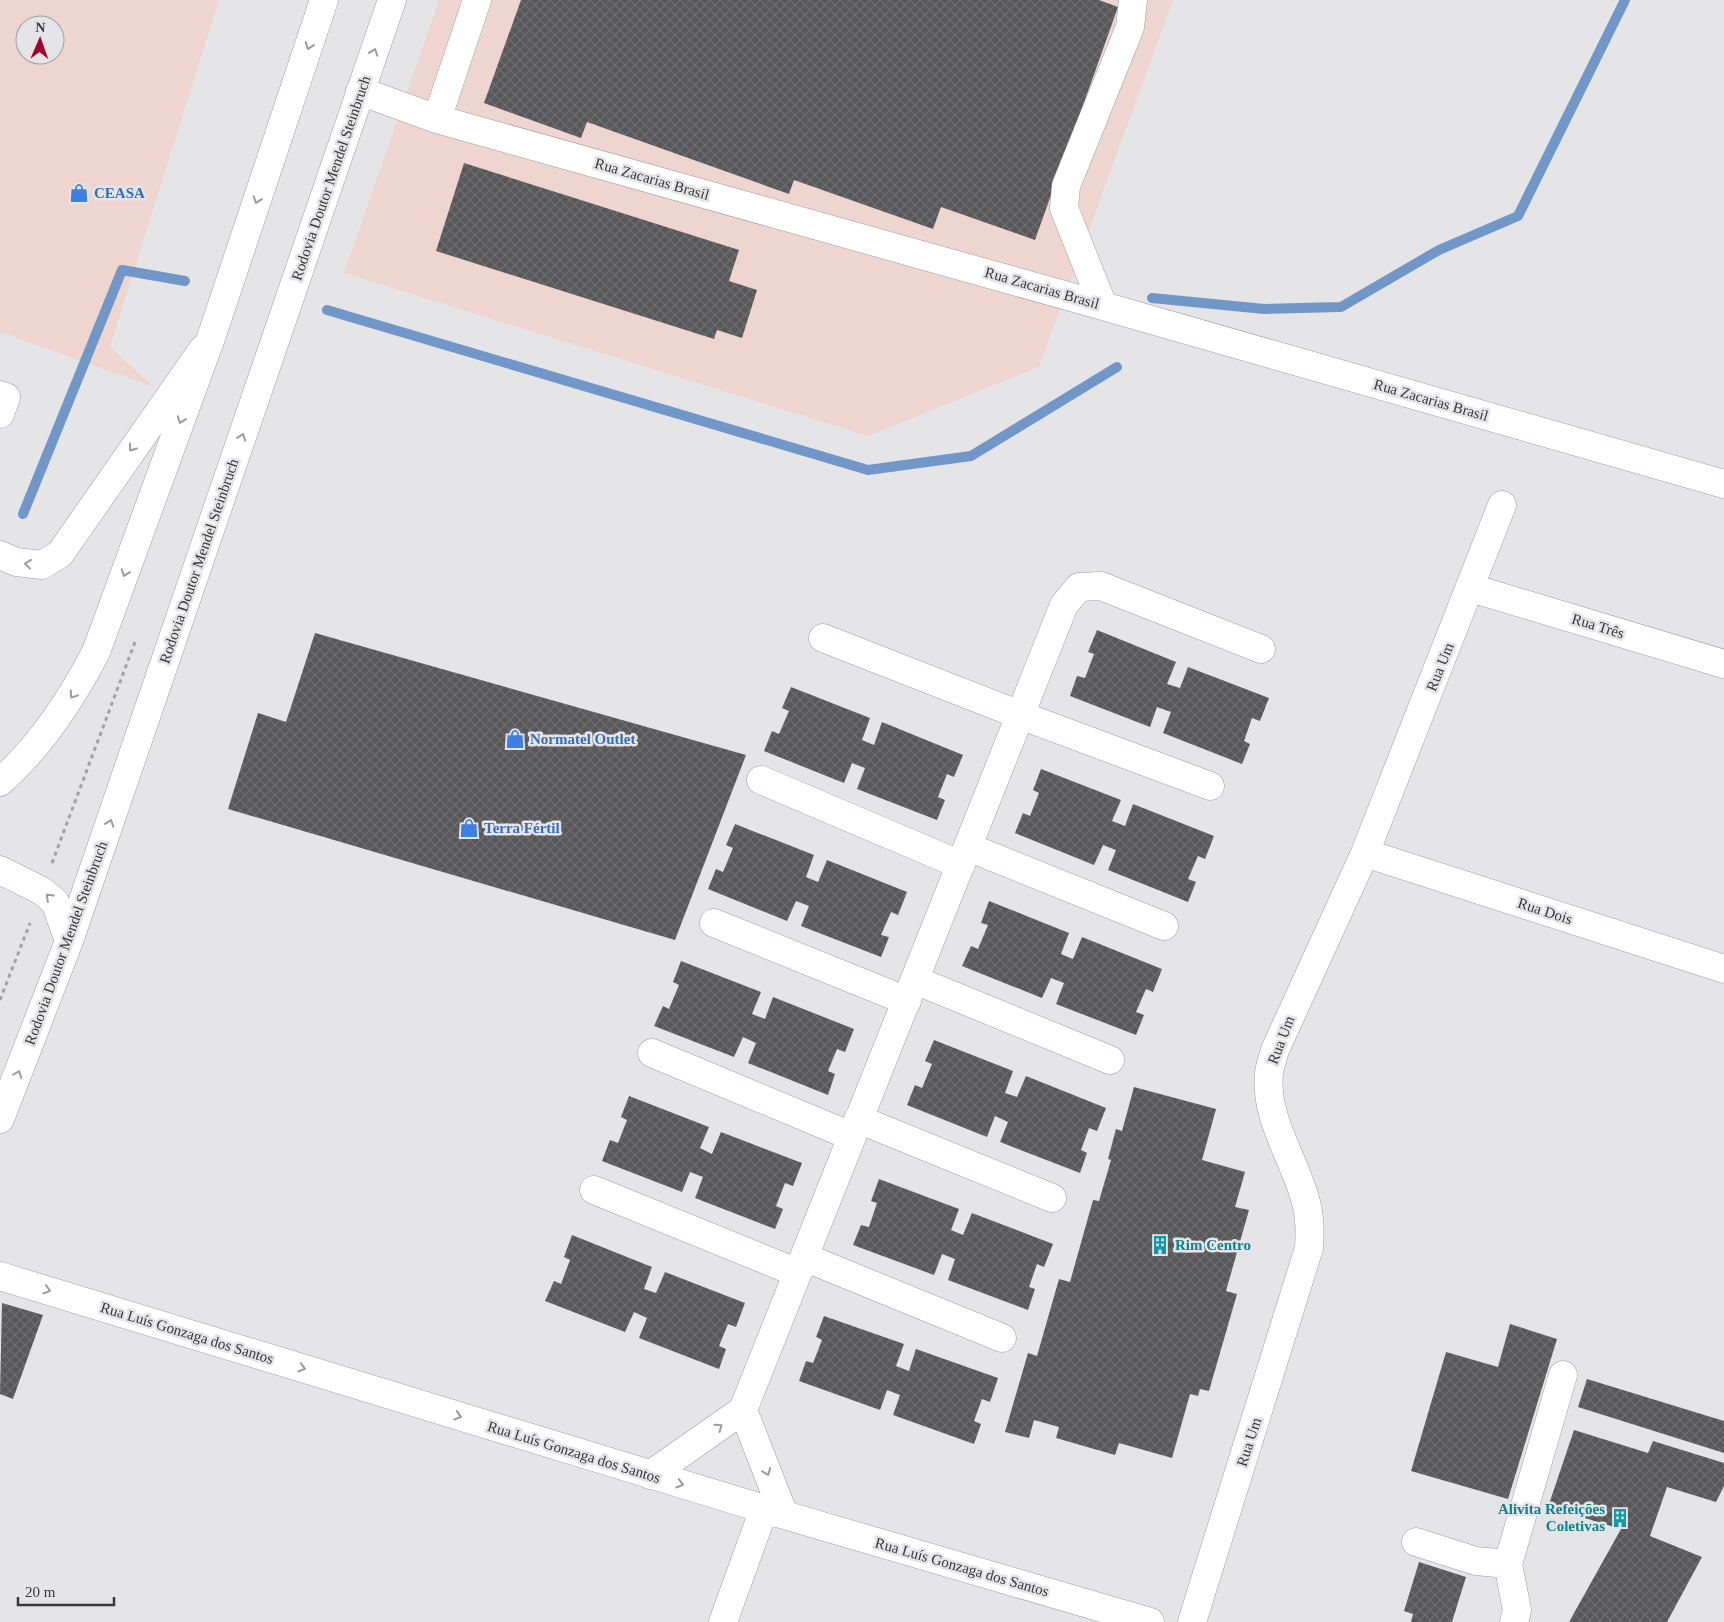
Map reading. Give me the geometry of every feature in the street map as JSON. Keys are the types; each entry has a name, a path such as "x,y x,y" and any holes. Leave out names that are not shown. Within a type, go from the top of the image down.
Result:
{"main road":[{"path":"0,782 19,765 57,718 77,688 96,652 211,338 324,0"},
{"name":"Rodovia Doutor Mendel Steinbruch","path":"0,1119 70,941 392,0"},
{"path":"438,119 477,0"},
{"path":"1103,306 1064,208 1066,186 1130,26 1133,0"},
{"name":"Rua Zacarias Brasil","path":"360,91 438,119 1103,306 1724,484"},
{"path":"0,555 16,562 42,565 60,554 211,338"},
{"name":"Rua Um","path":"1192,1622 1309,1248 1310,1228 1307,1206 1274,1114 1269,1073 1275,1050 1365,853 1471,588 1502,504"},
{"path":"650,1475 744,1410 1064,605 1079,586 1101,586 1261,649"},
{"name":"Rua Três","path":"1471,588 1724,664"},
{"path":"823,638 1020,715 1210,786"},
{"path":"761,780 964,856 1164,926"},
{"name":"Rua Dois","path":"1365,853 1724,968"},
{"path":"0,870 42,891 55,902 70,941"},
{"path":"714,923 1110,1060"},
{"path":"652,1053 1052,1198"},
{"path":"594,1190 1002,1338"},
{"name":"Rua Luís Gonzaga dos Santos","path":"0,1276 650,1475 1150,1622"},
{"path":"1514,1622 1517,1610 1508,1564 1564,1375"},
{"path":"723,1622 774,1512 744,1410"},
{"path":"1416,1542 1476,1561 1508,1564"}],"shaded area":[{"name":"CEASA","path":"0,0 219,0 110,347 154,387 0,332"},
{"path":"439,0 1173,0 1039,367 868,436 344,273"}],"building":[{"path":"521,0 1099,0 1118,7 1035,240 941,207 933,229 794,180 789,194 587,122 581,138 484,103"},
{"path":"464,163 739,250 729,281 757,290 742,338 717,330 714,339 436,251"},
{"path":"1097,630 1176,662 1167,684 1180,688 1188,667 1269,698 1260,721 1252,718 1244,741 1250,744 1242,764 1163,733 1171,712 1157,707 1150,727 1070,696 1077,676 1085,678 1094,654 1088,652"},
{"path":"315,633 746,755 675,940 228,809 258,713 286,722"},
{"path":"791,687 870,718 862,740 874,745 882,722 963,755 954,777 947,774 938,797 945,800 937,820 857,789 865,768 852,763 844,783 764,751 772,731 779,734 789,711 782,708"},
{"path":"1041,769 1121,800 1112,821 1125,826 1133,804 1214,836 1205,859 1198,856 1188,879 1196,882 1188,902 1108,870 1116,850 1103,845 1094,865 1015,833 1023,813 1030,816 1039,793 1033,790"},
{"path":"735,824 814,855 806,877 818,882 827,860 907,892 898,915 891,912 881,935 889,937 881,957 801,926 809,906 796,901 787,921 708,889 716,869 723,872 733,848 726,845"},
{"path":"989,901 1069,933 1061,954 1073,959 1082,937 1162,969 1153,992 1146,989 1136,1012 1144,1015 1136,1035 1056,1004 1064,983 1051,978 1042,998 962,966 971,946 978,949 988,925 981,923"},
{"path":"681,961 761,992 752,1014 765,1019 773,997 854,1029 845,1052 837,1049 828,1071 835,1074 828,1095 748,1063 756,1043 743,1037 734,1057 654,1026 663,1006 669,1009 679,985 673,982"},
{"path":"934,1040 1013,1071 1005,1093 1017,1097 1026,1076 1106,1108 1097,1131 1089,1128 1081,1150 1087,1153 1080,1173 1000,1142 1008,1122 995,1116 987,1137 907,1105 915,1085 922,1088 932,1064 925,1061"},
{"name":"Rim Centro","path":"1134,1087 1216,1109 1202,1160 1245,1172 1235,1207 1249,1210 1226,1291 1237,1294 1209,1391 1200,1389 1198,1396 1190,1394 1172,1458 1119,1443 1115,1455 1056,1438 1059,1427 1034,1420 1029,1438 1005,1432 1028,1353 1037,1356 1059,1279 1070,1282 1093,1200 1099,1201 1111,1160 1108,1159 1116,1129 1122,1131"},
{"path":"629,1096 709,1127 700,1148 712,1154 721,1132 802,1163 793,1186 785,1183 776,1206 783,1209 775,1229 695,1198 703,1177 690,1172 682,1192 602,1161 610,1140 618,1143 627,1120 621,1117"},
{"path":"879,1179 959,1209 951,1230 963,1235 972,1213 1053,1244 1044,1267 1037,1264 1029,1287 1035,1289 1028,1310 948,1280 955,1259 942,1254 934,1275 853,1245 861,1225 869,1227 877,1203 871,1201"},
{"path":"572,1235 652,1267 644,1289 656,1293 665,1272 745,1303 736,1327 728,1324 719,1346 726,1349 719,1369 639,1338 647,1318 634,1312 625,1332 545,1301 554,1281 561,1284 570,1260 564,1257"},
{"path":"2,1303 43,1315 13,1399 0,1394"},
{"path":"824,1316 904,1344 896,1366 909,1371 916,1349 998,1378 990,1402 982,1399 974,1421 981,1424 974,1444 893,1415 900,1395 887,1390 880,1410 799,1381 806,1361 813,1363 822,1340 816,1337"},
{"name":"Alivita Refeições Coletivas","path":"1510,1324 1557,1339 1508,1499 1411,1471 1446,1352 1498,1367"},
{"path":"1587,1379 1724,1421 1724,1453 1578,1407"},
{"name":"Alivita Refeições Coletivas","path":"1574,1430 1648,1453 1653,1441 1724,1463 1724,1486 1716,1502 1667,1487 1650,1536 1702,1557 1667,1622 1569,1622 1621,1529 1548,1507"},
{"path":"1419,1562 1466,1577 1452,1622 1411,1622 1413,1614 1404,1611"}],"waterway":[{"path":"1152,298 1264,309 1341,307 1439,250 1518,216 1625,0"},
{"path":"23,514 122,270 185,281"},
{"path":"327,310 868,470 971,456 1117,367"}],"place":[{"name":"CEASA","path":"79,193"},
{"name":"Normatel Outlet","path":"515,739"},
{"name":"Terra Fértil","path":"469,828"},
{"name":"Rim Centro","path":"1160,1245"},
{"name":"Alivita Refeições Coletivas","path":"1620,1518"}]}
